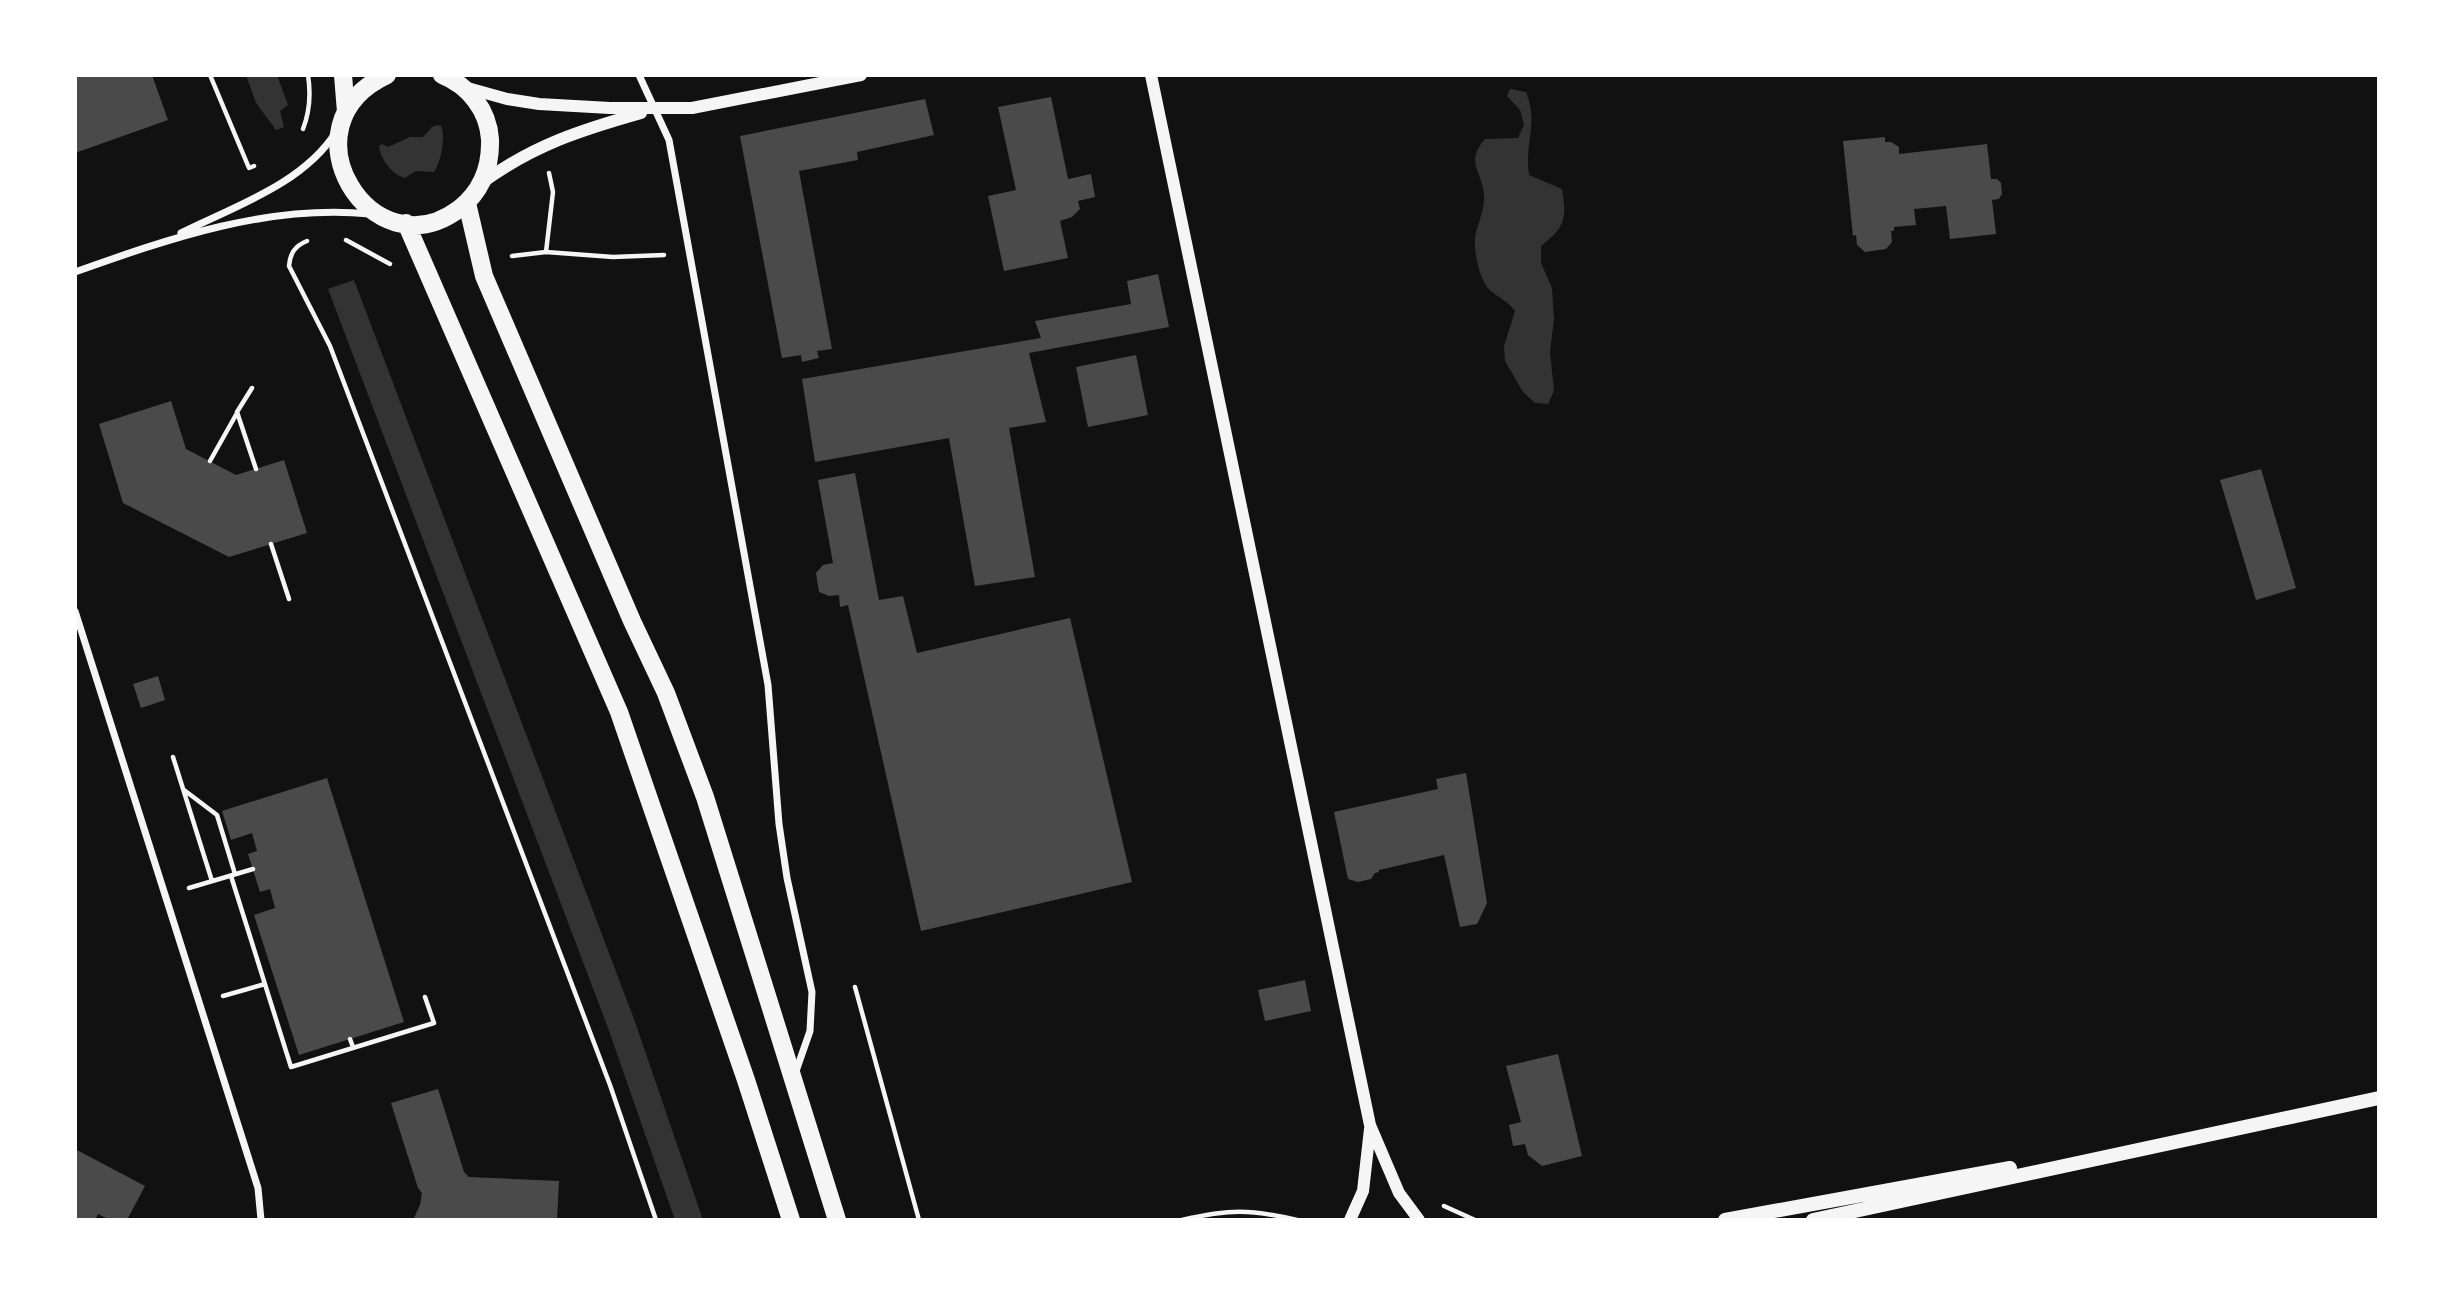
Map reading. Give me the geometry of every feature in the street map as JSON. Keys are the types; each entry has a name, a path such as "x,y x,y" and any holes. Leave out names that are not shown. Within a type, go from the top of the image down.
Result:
{"main road":[{"path":"343,75 345,116"},
{"path":"387,75 357,96 345,116 338,153 343,173 355,195 365,206 379,215 420,224 452,214 467,203 483,181 491,155 489,128 478,103 462,86 442,75"},
{"path":"467,203 484,276 666,693 705,797 837,1220"},
{"path":"406,223 619,712 746,1080 791,1220"},
{"path":"1813,1220 2379,1098"},
{"path":"1725,1220 2290,1116"}],"street":[{"path":"639,75 669,140 768,685 786,878 812,992 810,1031 793,1079"},
{"path":"462,86 507,99 539,104 655,109 711,105 861,75"},
{"path":"1152,75 1370,1125 1399,1193 1419,1220"},
{"path":"483,181 544,144 655,109"},
{"path":"168,239 293,177 325,149 345,116"},
{"path":"75,272 168,239 249,220 306,212 335,211 379,215"},
{"path":"75,611 257,1188 261,1220"},
{"path":"1350,1220 1366,1178 1370,1125"}],"path":[{"path":"210,75 249,168 284,154 300,138 309,114 308,75"},
{"path":"284,154 293,177"},
{"path":"306,212 316,237 299,245 290,256 289,266 330,346 355,410 610,1085 656,1220"},
{"path":"344,238 391,265"},
{"path":"480,259 546,252 613,257 690,254"},
{"path":"210,461 252,388"},
{"path":"237,412 256,469"},
{"path":"271,544 289,598"},
{"path":"173,757 212,881"},
{"path":"183,789 217,816 291,1067 434,1023 425,997"},
{"path":"165,895 253,869"},
{"path":"199,1003 265,984"},
{"path":"855,988 919,1220"},
{"path":"350,1039 353,1048"},
{"path":"1182,1220 1236,1210 1264,1212 1297,1220"}],"shaded area":[{"path":"246,75 277,75 288,105 280,111 284,127 276,130 256,103"},
{"path":"1510,89 1526,92 1530,103 1529,175 1562,189 1564,199 1564,215 1560,228 1541,246 1541,263 1552,288 1554,319 1550,352 1554,391 1548,404 1535,403 1523,392 1505,361 1504,346 1515,311 1486,286 1476,254 1475,238 1484,195 1476,167 1476,155 1485,139 1518,138 1524,125 1520,110 1507,96"},
{"path":"437,125 441,126 443,143 434,172 416,171 405,178 391,170 379,146 382,144 388,147 410,137 423,137"},
{"path":"354,280 634,1019 703,1220 675,1220 608,1028 328,289"}],"building":[{"path":"75,75 152,75 168,120 75,153"},
{"path":"1051,97 1068,179 1091,174 1095,197 1078,201 1080,209 1072,217 1060,221 1068,258 1004,271 988,196 1016,190 998,107"},
{"path":"925,99 934,135 857,152 858,160 799,171 832,349 817,351 819,358 802,362 801,355 782,358 740,136"},
{"path":"1885,137 1885,142 1899,147 1899,154 1987,144 1991,179 1997,179 2001,183 2002,194 1999,199 1992,200 1996,234 1950,239 1946,206 1914,209 1916,225 1894,227 1894,231 1891,231 1892,242 1886,249 1865,252 1857,245 1856,235 1853,236 1843,141"},
{"path":"1158,274 1169,327 1029,353 1046,422 1009,428 1035,577 975,586 949,438 815,462 802,379 1041,338 1035,321 1131,304 1127,281"},
{"path":"1136,355 1148,415 1088,427 1076,367"},
{"path":"171,401 186,449 236,475 284,460 307,533 229,557 123,503 99,424"},
{"path":"2261,469 2296,588 2256,600 2220,480"},
{"path":"855,473 879,600 903,596 917,653 1070,618 1132,882 921,931 848,605 840,607 839,595 829,596 819,592 816,573 823,565 833,563 818,480"},
{"path":"158,676 165,700 141,708 133,684"},
{"path":"1466,773 1487,903 1477,924 1460,927 1444,855 1379,870 1371,879 1358,882 1348,879 1334,812 1438,789 1436,779"},
{"path":"327,778 404,1022 299,1055 254,915 275,908 270,889 260,892 248,854 257,851 252,833 231,840 222,811"},
{"path":"1305,980 1311,1011 1265,1021 1258,990"},
{"path":"1558,1054 1582,1156 1542,1166 1528,1155 1525,1144 1513,1146 1509,1125 1521,1122 1506,1066"},
{"path":"438,1089 464,1172 469,1177 559,1181 557,1220 413,1220 422,1193 418,1188 391,1103"},
{"path":"75,1149 145,1186 127,1220 110,1220 98,1214 95,1220 75,1220"}]}
